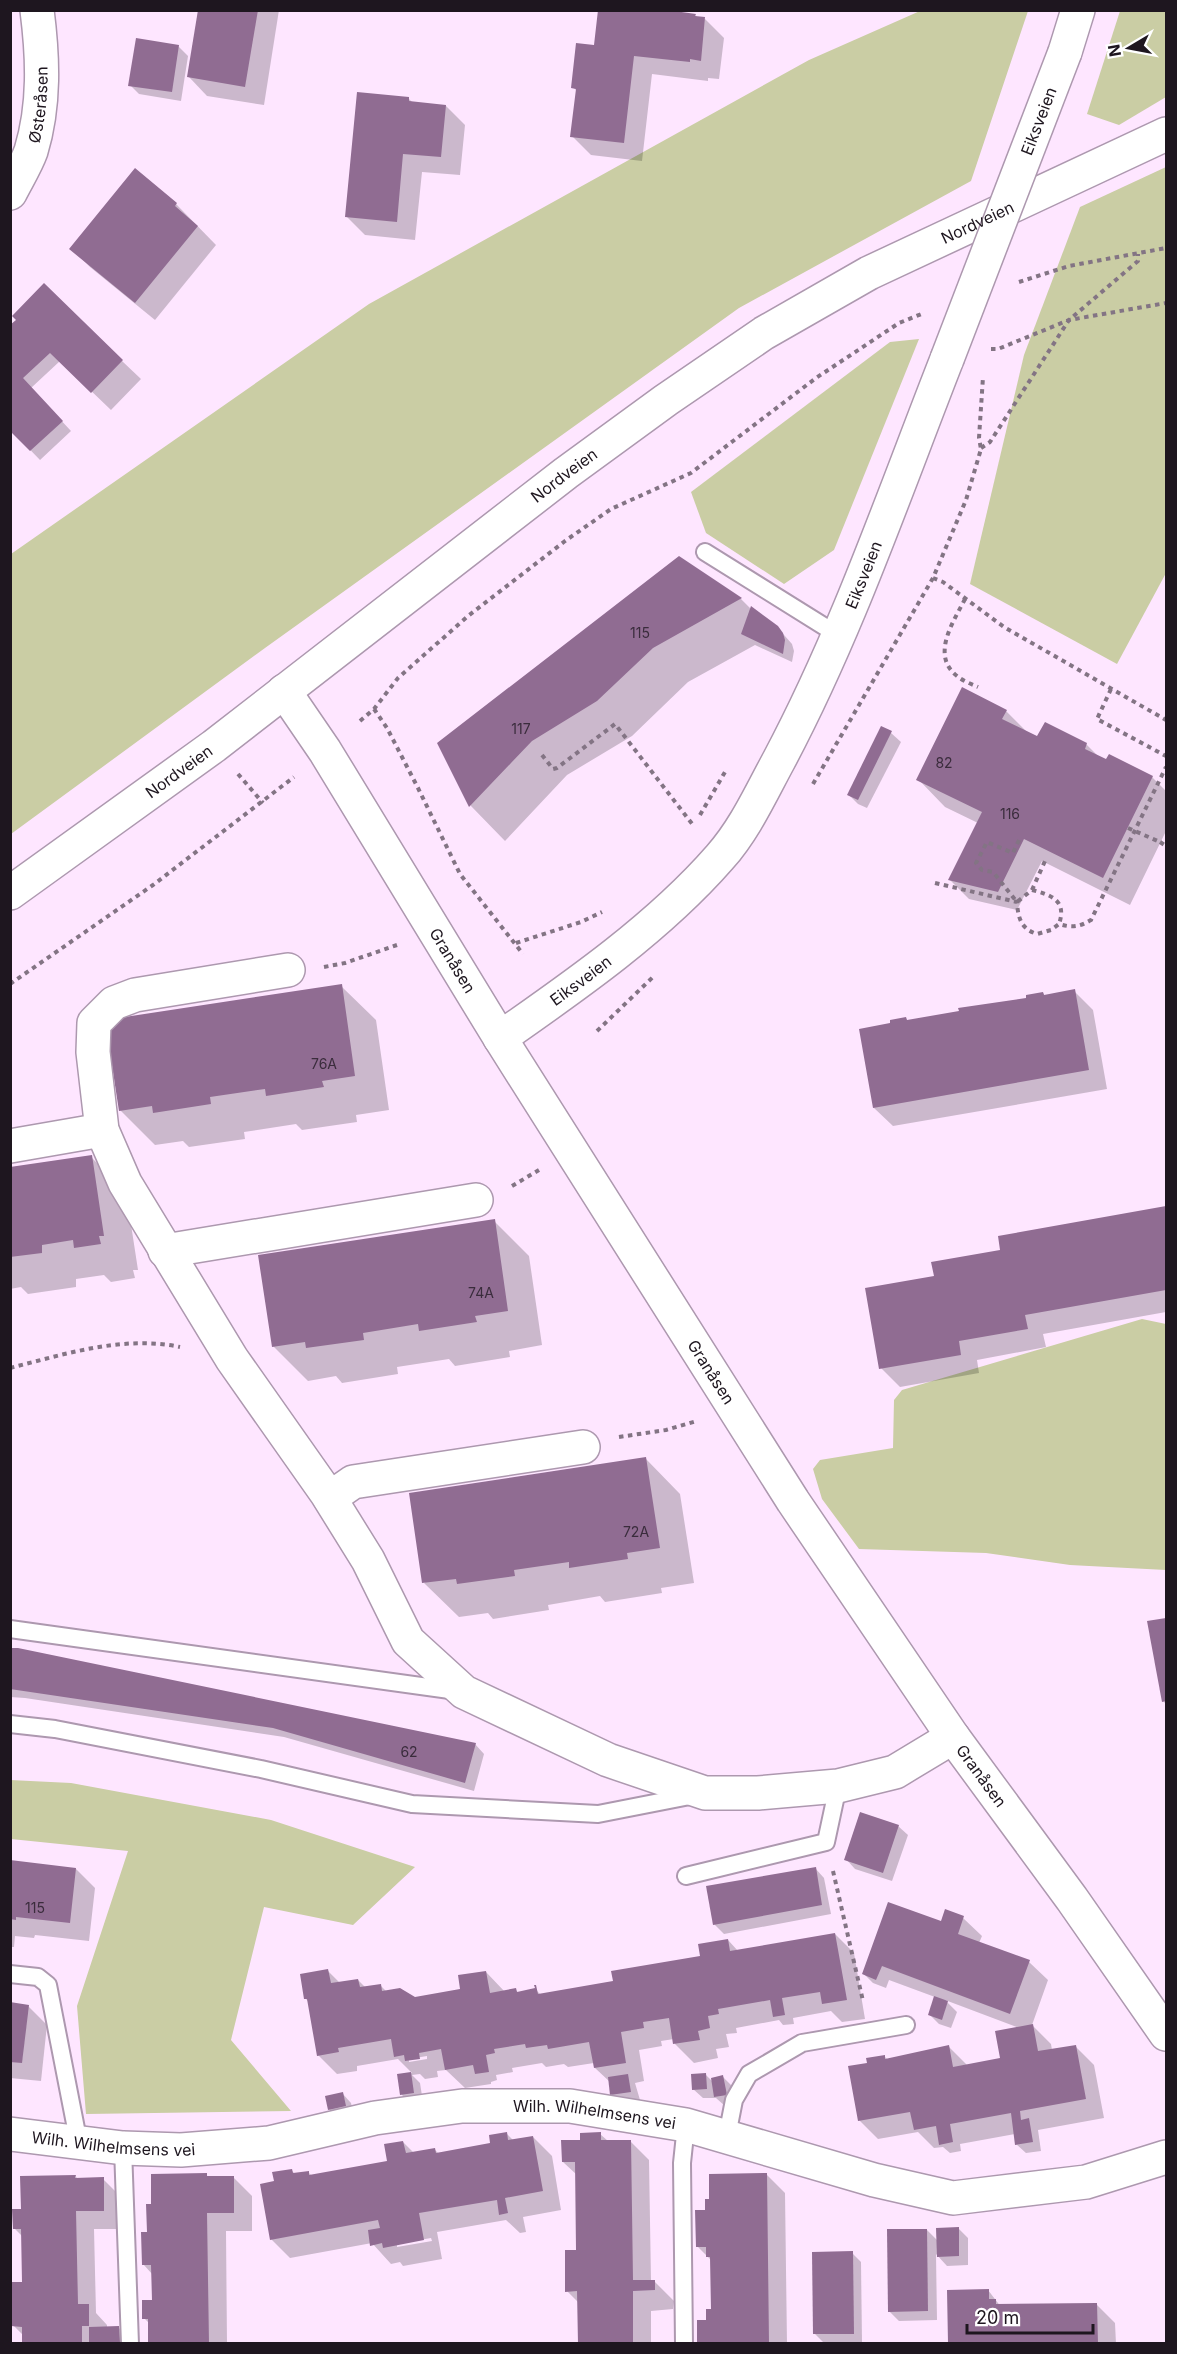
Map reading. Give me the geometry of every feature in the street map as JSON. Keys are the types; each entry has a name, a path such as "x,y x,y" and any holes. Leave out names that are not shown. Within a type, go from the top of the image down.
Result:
{"street":[{"name":"Østeråsen","path":"10,193 30,151 42,98 41,40 37,10"},
{"name":"Eiksveien","path":"500,1038 556,999 630,941 687,891 722,855 750,813 792,736 838,635 1065,52 1078,10"},
{"name":"Nordveien","path":"10,892 214,746 558,480 666,400 764,333 880,268 1167,134"},
{"name":"Granåsen","path":"285,691 325,751 500,1038 794,1502 953,1737 1072,1899 1167,2034"},
{"path":"288,970 135,995 114,1003 94,1023 93,1052 102,1130 125,1183 165,1251 232,1359 330,1498 368,1560 408,1641 464,1692 608,1760 705,1793 758,1793 838,1786 896,1772 953,1737"},
{"path":"10,1146 102,1130"},
{"path":"165,1251 476,1200"},
{"path":"330,1498 353,1482 583,1447"},
{"name":"Wilh. Wilhelmsens vei","path":"10,2134 79,2144 181,2150 269,2143 375,2118 462,2106 570,2106 686,2125 874,2180 953,2198 1086,2182 1167,2157"}],"lane":[{"path":"705,552 838,635"},
{"path":"10,1629 464,1692"},
{"path":"10,1724 55,1729 261,1769 412,1804 598,1814 705,1793"},
{"path":"686,1876 826,1842 838,1786"},
{"path":"10,1974 39,1977 48,1985 79,2144"},
{"path":"727,2136 734,2100 748,2074 802,2043 906,2025"},
{"path":"684,2343 682,2163 686,2125"},
{"path":"123,2148 130,2343"}],"path":[{"path":"1013,284 1069,266 1167,248"},
{"path":"981,449 990,442 1069,320 1138,261 1138,254"},
{"path":"986,349 998,349 1069,320 1167,303"},
{"path":"360,721 374,709 398,678 468,616 565,541 610,509 691,473 816,378 899,323 926,312"},
{"path":"933,578 943,582 1004,627 1167,720"},
{"path":"965,599 944,642 945,656 948,666 957,676 978,687"},
{"path":"1111,689 1097,719 1167,756"},
{"path":"374,709 408,768 460,874 523,954"},
{"path":"542,755 553,769 557,768 615,724 693,825"},
{"path":"687,834 730,765"},
{"path":"231,766 263,803"},
{"path":"1059,924 1073,928 1091,920 1167,767"},
{"path":"10,984 153,885 294,777"},
{"path":"1128,828 1167,846"},
{"path":"1019,840 1013,853 987,842 976,863 982,870 993,872 1017,902 1019,918 1029,932 1044,933 1059,924 1062,915 1061,908 1057,901 1046,893 1032,890"},
{"path":"1017,902 1032,890 1044,861"},
{"path":"935,883 1017,902"},
{"path":"516,943 581,922 612,907"},
{"path":"288,970 345,963 395,946"},
{"path":"523,1180 540,1169"},
{"path":"10,1368 84,1349 158,1342 232,1359"},
{"path":"583,1447 600,1440 666,1430 704,1419"},
{"path":"826,1842 870,2031"}],"green space":[{"path":"920,11 1028,11 971,181 739,308 265,648 11,834 11,554 369,304 809,60"},
{"path":"1120,11 1166,11 1166,97 1119,125 1087,114"},
{"path":"1166,167 1166,573 1117,664 970,584 1024,355 1080,207"},
{"path":"919,339 834,550 784,584 706,533 691,492 890,342"},
{"path":"1142,1319 1166,1324 1166,1570 1070,1565 986,1553 859,1549 822,1499 813,1469 820,1460 893,1448 894,1400 902,1390"},
{"path":"10,1780 71,1783 271,1820 415,1867 353,1925 264,1907 231,2040 291,2111 86,2114 77,2006 128,1851 11,1839"}],"building":[{"path":"198,10 258,10 245,87 187,77"},
{"path":"598,10 667,10 705,17 701,61 690,59 690,62 634,56 624,143 570,137 576,89 571,88 576,43 594,45"},
{"path":"136,38 179,45 172,92 128,86"},
{"path":"357,92 409,97 409,101 446,105 441,157 403,154 397,222 345,217"},
{"path":"135,168 177,203 175,206 198,226 135,303 69,249"},
{"path":"44,283 123,360 91,393 50,353 23,378 63,421 30,451 10,431 10,325 16,320 12,316"},
{"path":"679,556 742,598 653,648 597,701 532,741 469,807 437,743"},
{"path":"751,606 778,626 783,633 785,640 783,654 741,634"},
{"path":"962,687 1007,710 1002,719 1037,736 1045,722 1087,743 1085,749 1106,759 1109,754 1153,776 1103,878 1024,839 998,892 948,880 982,812 916,780"},
{"path":"881,726 892,731 858,800 847,795"},
{"path":"342,984 355,1076 322,1081 324,1087 266,1096 265,1089 210,1097 211,1104 153,1113 152,1106 119,1111 105,1020"},
{"path":"1075,989 1089,1070 873,1108 859,1029 890,1023 890,1020 906,1017 907,1020 959,1011 958,1008 1026,998 1026,995 1043,992 1044,995"},
{"path":"92,1155 104,1236 99,1236 101,1244 74,1248 73,1240 42,1245 42,1253 10,1257 10,1167"},
{"path":"1166,1206 1166,1290 1025,1315 1028,1329 959,1341 961,1355 879,1369 865,1288 934,1276 931,1262 1000,1250 998,1236"},
{"path":"495,1219 508,1311 475,1316 477,1322 419,1331 418,1324 363,1333 364,1340 306,1348 305,1342 272,1347 258,1255"},
{"path":"646,1457 660,1548 627,1553 628,1559 569,1568 569,1562 514,1570 515,1576 457,1584 456,1579 422,1583 409,1493"},
{"path":"1166,1618 1166,1701 1162,1702 1147,1621"},
{"path":"10,1648 476,1743 465,1783 273,1728 10,1689"},
{"path":"860,1812 899,1825 883,1873 844,1860"},
{"path":"10,1860 76,1868 70,1923 16,1917 16,1920 10,1919"},
{"path":"816,1867 822,1905 713,1925 706,1886"},
{"path":"888,1902 941,1921 945,1909 964,1916 958,1934 1030,1960 1010,2014 882,1966 876,1980 862,1974"},
{"path":"835,1933 847,2000 822,2004 820,1992 782,1998 785,2015 773,2017 770,2000 718,2009 719,2014 708,2016 710,2028 698,2031 700,2040 673,2044 669,2018 643,2022 644,2028 621,2032 626,2063 594,2068 589,2042 548,2049 547,2045 526,2048 525,2044 494,2049 495,2053 486,2055 489,2072 475,2074 473,2065 445,2070 441,2049 419,2053 420,2059 405,2061 404,2055 394,2057 391,2039 338,2048 339,2052 317,2056 300,1974 328,1969 331,1983 358,1979 360,1987 381,1984 382,1991 400,1988 415,1997 460,1989 458,1975 486,1971 490,1993 516,1988 517,1992 535,1988 534,1985 536,1985 538,1994 613,1981 611,1971 700,1956 698,1944 728,1939 730,1951"},
{"path":"934,1996 948,2001 942,2020 928,2015"},
{"path":"10,2002 29,2005 22,2063 10,2062"},
{"path":"1033,2024 1038,2051 1076,2045 1086,2099 1020,2111 1021,2120 1029,2118 1033,2142 1015,2145 1011,2113 950,2124 953,2142 939,2145 936,2126 914,2130 910,2112 858,2121 848,2066 867,2063 866,2058 885,2055 885,2059 949,2045 953,2067 1000,2058 995,2031"},
{"path":"411,2072 414,2093 400,2095 397,2074"},
{"path":"706,2073 707,2089 692,2090 691,2074"},
{"path":"628,2074 631,2092 610,2095 608,2077"},
{"path":"723,2075 727,2095 714,2097 711,2078"},
{"path":"343,2092 346,2106 328,2110 325,2096"},
{"path":"507,2132 508,2140 533,2136 543,2191 505,2198 508,2213 499,2215 497,2200 419,2213 424,2240 383,2248 382,2243 370,2246 368,2230 380,2228 378,2220 270,2240 260,2184 274,2181 272,2172 292,2169 293,2173 309,2171 309,2175 387,2161 384,2144 403,2141 406,2153 435,2148 436,2153 490,2143 489,2135"},
{"path":"601,2132 601,2140 631,2140 633,2280 655,2280 655,2290 633,2291 633,2344 578,2344 577,2291 565,2292 565,2250 576,2250 575,2162 562,2162 561,2140 580,2140 580,2133"},
{"path":"207,2173 207,2176 234,2176 234,2213 207,2213 209,2344 148,2344 148,2319 142,2319 142,2300 152,2300 151,2265 142,2265 141,2232 147,2232 146,2204 151,2204 151,2174"},
{"path":"767,2173 769,2344 697,2344 697,2320 706,2320 706,2309 711,2309 710,2257 706,2257 706,2247 696,2247 695,2210 705,2210 705,2199 709,2199 709,2174"},
{"path":"76,2175 75,2178 104,2177 104,2211 76,2211 78,2304 89,2304 89,2326 82,2326 82,2344 22,2344 22,2327 11,2326 11,2282 22,2282 21,2229 13,2229 12,2209 21,2209 20,2176"},
{"path":"959,2227 959,2256 937,2257 936,2228"},
{"path":"887,2229 927,2229 928,2311 888,2312"},
{"path":"853,2251 854,2334 813,2334 812,2252"},
{"path":"989,2289 989,2299 996,2299 996,2304 1097,2303 1098,2344 948,2343 947,2290"},
{"path":"119,2326 120,2342 89,2343 89,2327"}]}
